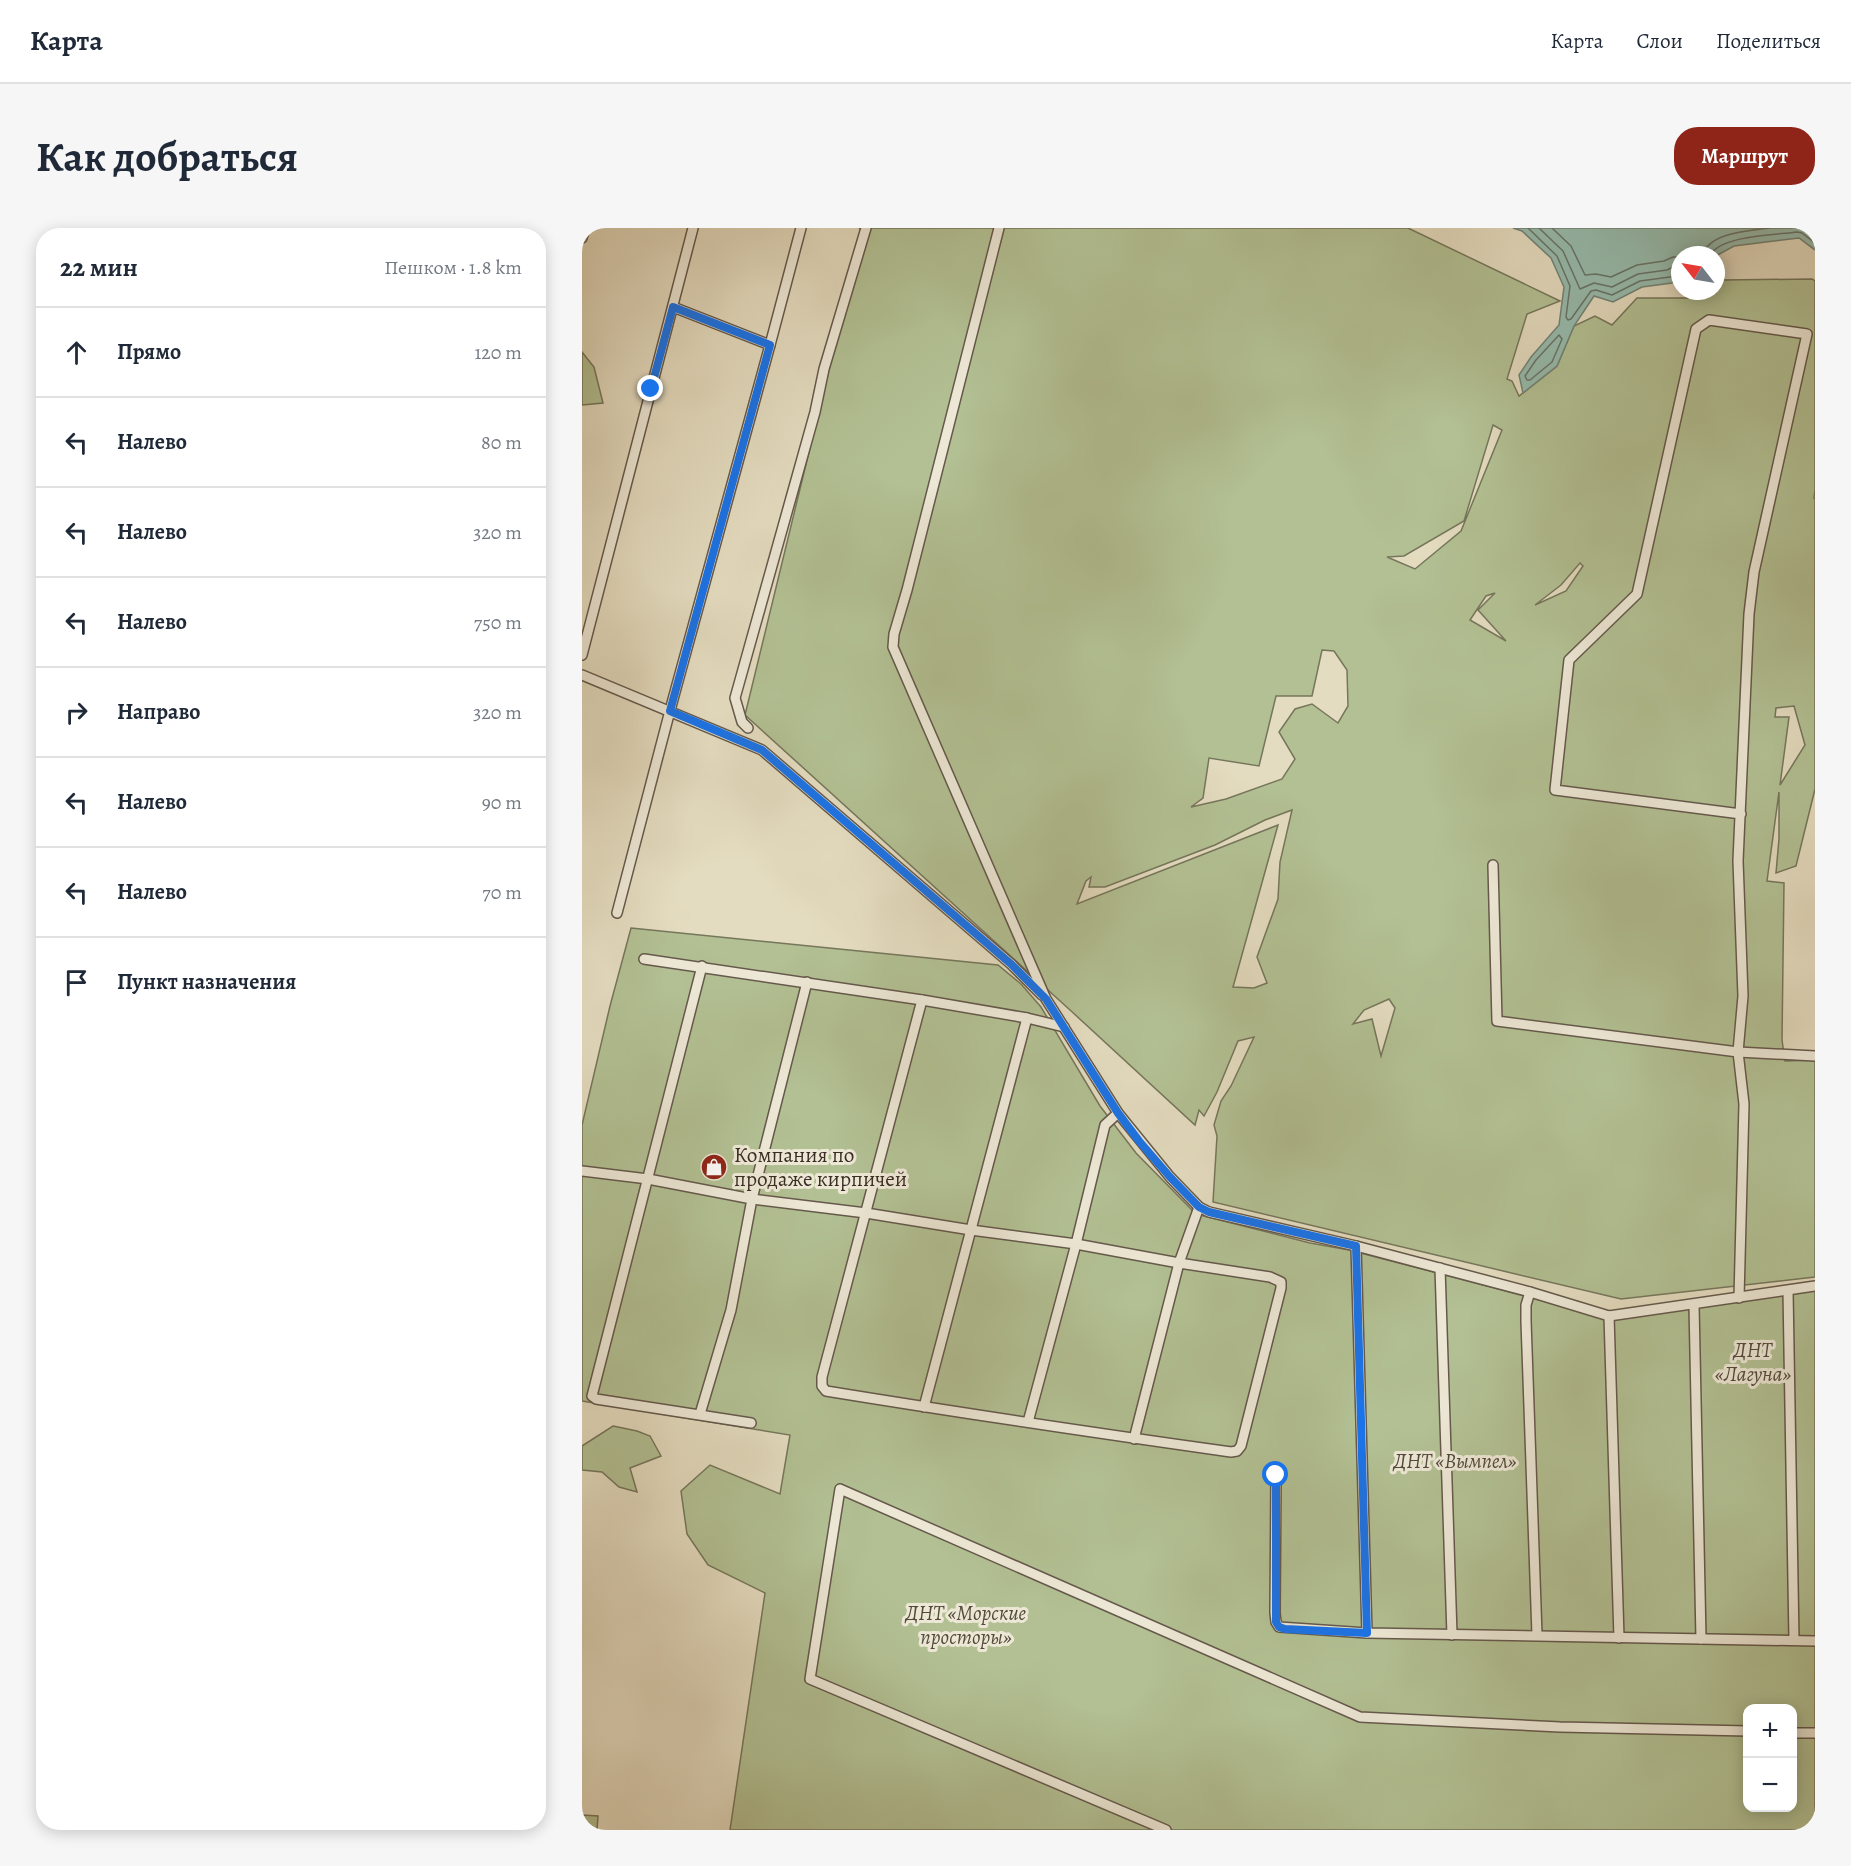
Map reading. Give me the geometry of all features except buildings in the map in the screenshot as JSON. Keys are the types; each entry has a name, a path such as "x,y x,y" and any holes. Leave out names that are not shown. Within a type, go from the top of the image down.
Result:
{"street":[{"path":"582,238 585,228"},
{"path":"582,655 693,228"},
{"path":"617,913 801,228"},
{"path":"748,728 742,722 735,698 815,412 824,369 866,228"},
{"path":"999,228 894,633 893,647 1046,999 1118,1113 1170,1177 1199,1207 1209,1212 1356,1246 1530,1292 1610,1316 1815,1286"},
{"path":"673,307 770,345"},
{"path":"1739,1298 1744,1104 1738,1052 1743,996 1738,861 1741,814 1749,614 1753,582 1807,334 1709,320 1696,329 1637,594 1569,660 1555,790 1741,814"},
{"path":"582,675 762,750 1011,964 1046,999"},
{"path":"1493,865 1497,1022 1738,1052 1815,1056"},
{"path":"644,959 1027,1017 1064,1027"},
{"path":"702,966 592,1396 596,1399 751,1423"},
{"path":"699,1414 731,1310 752,1199 807,982"},
{"path":"582,1171 648,1179 752,1199 866,1213 1076,1244 1278,1280 1281,1282 1278,1299 1241,1446 1237,1451 1134,1439 924,1407 826,1391 822,1386 822,1377 866,1213 922,1000"},
{"path":"924,1407 1027,1017"},
{"path":"1028,1422 1105,1125 1118,1113"},
{"path":"1134,1439 1179,1263 1199,1207"},
{"path":"1356,1246 1367,1633"},
{"path":"1440,1268 1452,1635"},
{"path":"1788,1291 1794,1640"},
{"path":"1530,1292 1526,1305 1526,1321 1537,1635"},
{"path":"1694,1305 1701,1639"},
{"path":"1610,1316 1619,1638"},
{"path":"1276,1475 1276,1622 1279,1627 1285,1629 1452,1635 1815,1641"},
{"path":"1166,1830 810,1679 840,1489 1360,1717 1560,1727 1743,1731"},
{"path":"1797,1732 1815,1733"}],"green space":[{"path":"859,228 1408,228 1560,301 1527,314 1507,379 1512,381 1519,396 1557,366 1574,326 1595,316 1612,325 1637,298 1725,300 1725,280 1812,279 1815,281 1815,789 1796,866 1776,873 1779,792 1767,881 1784,883 1782,1040 1785,1061 1815,1060 1815,1277 1621,1299 1213,1202 1217,1136 1214,1125 1221,1101 1231,1086 1254,1037 1238,1041 1217,1092 1204,1116 1199,1110 1195,1125 745,715 863,230","holes":["1493,425 1502,430 1461,531 1415,569 1387,557 1404,556 1464,521","1580,563 1583,566 1566,591 1535,605 1561,585","1495,593 1478,610 1506,641 1470,620 1486,596","1322,650 1334,651 1347,670 1348,706 1338,723 1312,704 1295,709 1279,732 1295,759 1282,779 1226,799 1191,807 1203,798 1209,758 1259,766 1276,696 1312,696","1794,706 1805,745 1780,785 1789,717 1775,717 1776,708","1292,810 1280,862 1278,899 1257,957 1267,983 1254,988 1233,987 1278,825 1077,904 1086,881 1091,877 1089,887 1105,887 1215,845 1265,820","1389,999 1395,1008 1381,1056 1372,1019 1353,1024 1364,1010"]},
{"path":"582,352 594,367 603,403 582,405"},
{"path":"631,928 998,965 1021,984 1041,1007 1100,1106 1136,1153 1196,1214 1310,1243 1349,1250 1614,1319 1815,1288 1815,1830 730,1830 765,1593 708,1565 687,1534 681,1491 710,1465 780,1494 790,1435 582,1401 582,1125"},
{"path":"613,1426 650,1436 661,1456 630,1468 637,1492 619,1487 602,1472 582,1470 582,1446"},
{"path":"582,1815 598,1816 597,1830 582,1830"}],"water":[{"path":"1513,228 1815,228 1815,250 1799,238 1734,246 1725,251 1725,246 1671,246 1671,283 1642,287 1613,302 1594,296 1574,326 1557,366 1523,393 1519,375 1531,357 1559,325 1564,287 1551,258 1522,231"}],"place":[{"name":"Компания по продаже кирпичей","path":"714,1167"}],"route":[{"path":"651,389 673,307 770,345 670,711 762,750 1011,964 1046,999 1118,1113 1139,1141 1199,1207 1209,1212 1356,1246 1367,1633 1285,1629 1279,1627 1276,1622 1276,1475"}],"park label":[{"name":"ДНТ «Лагуна»","path":"1753,1362"},
{"name":"ДНТ «Вымпел»","path":"1455,1461"},
{"name":"ДНТ «Морские просторы»","path":"966,1625"}]}
